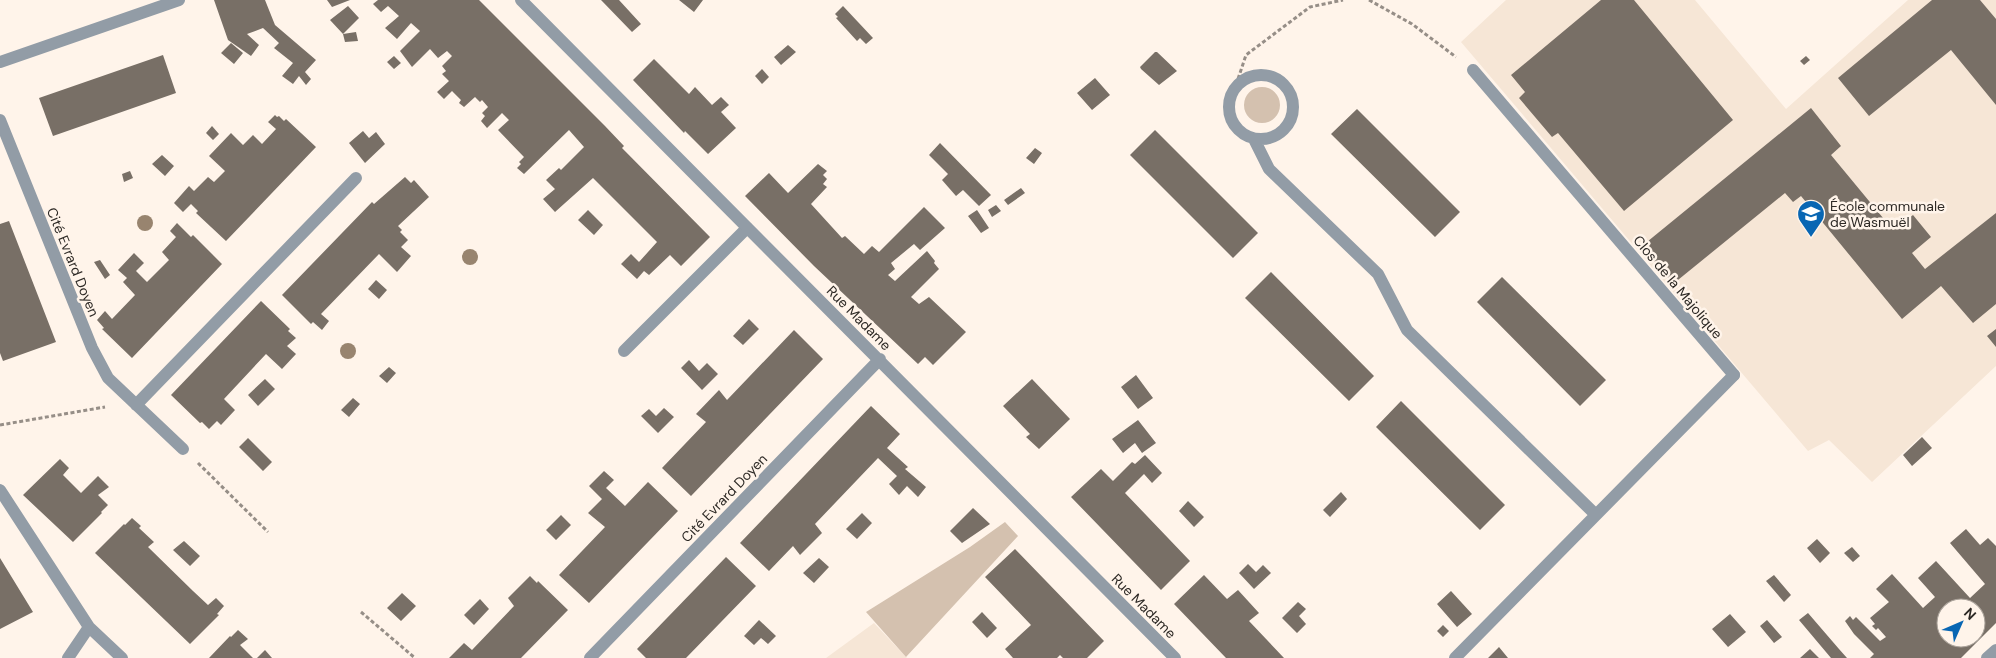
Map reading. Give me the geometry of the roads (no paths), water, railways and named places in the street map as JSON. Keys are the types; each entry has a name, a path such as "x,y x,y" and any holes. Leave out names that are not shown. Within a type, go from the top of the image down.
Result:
{"street":[{"path":"0,62 179,0"},
{"name":"Rue Madame","path":"521,0 880,359 1175,658"},
{"name":"Clos de la Majolique","path":"1455,658 1734,375 1473,70"},
{"path":"1254,138 1265,139 1276,135 1291,119 1292,97 1278,79 1267,75 1256,74 1245,78 1236,85 1230,94 1228,106 1235,126 1243,134 1254,138 1269,169 1378,274 1407,330 1596,515"},
{"name":"Cité Evrard Doyen","path":"0,120 92,348 108,378 183,449"},
{"path":"136,405 356,178"},
{"path":"624,351 747,228"},
{"name":"Cité Evrard Doyen","path":"590,658 880,359"},
{"path":"0,490 89,627 122,658"},
{"path":"68,658 89,627"},
{"path":"1987,658 1996,650"}],"place":[{"name":"École communale de Wasmuël","path":"1811,238"}]}
